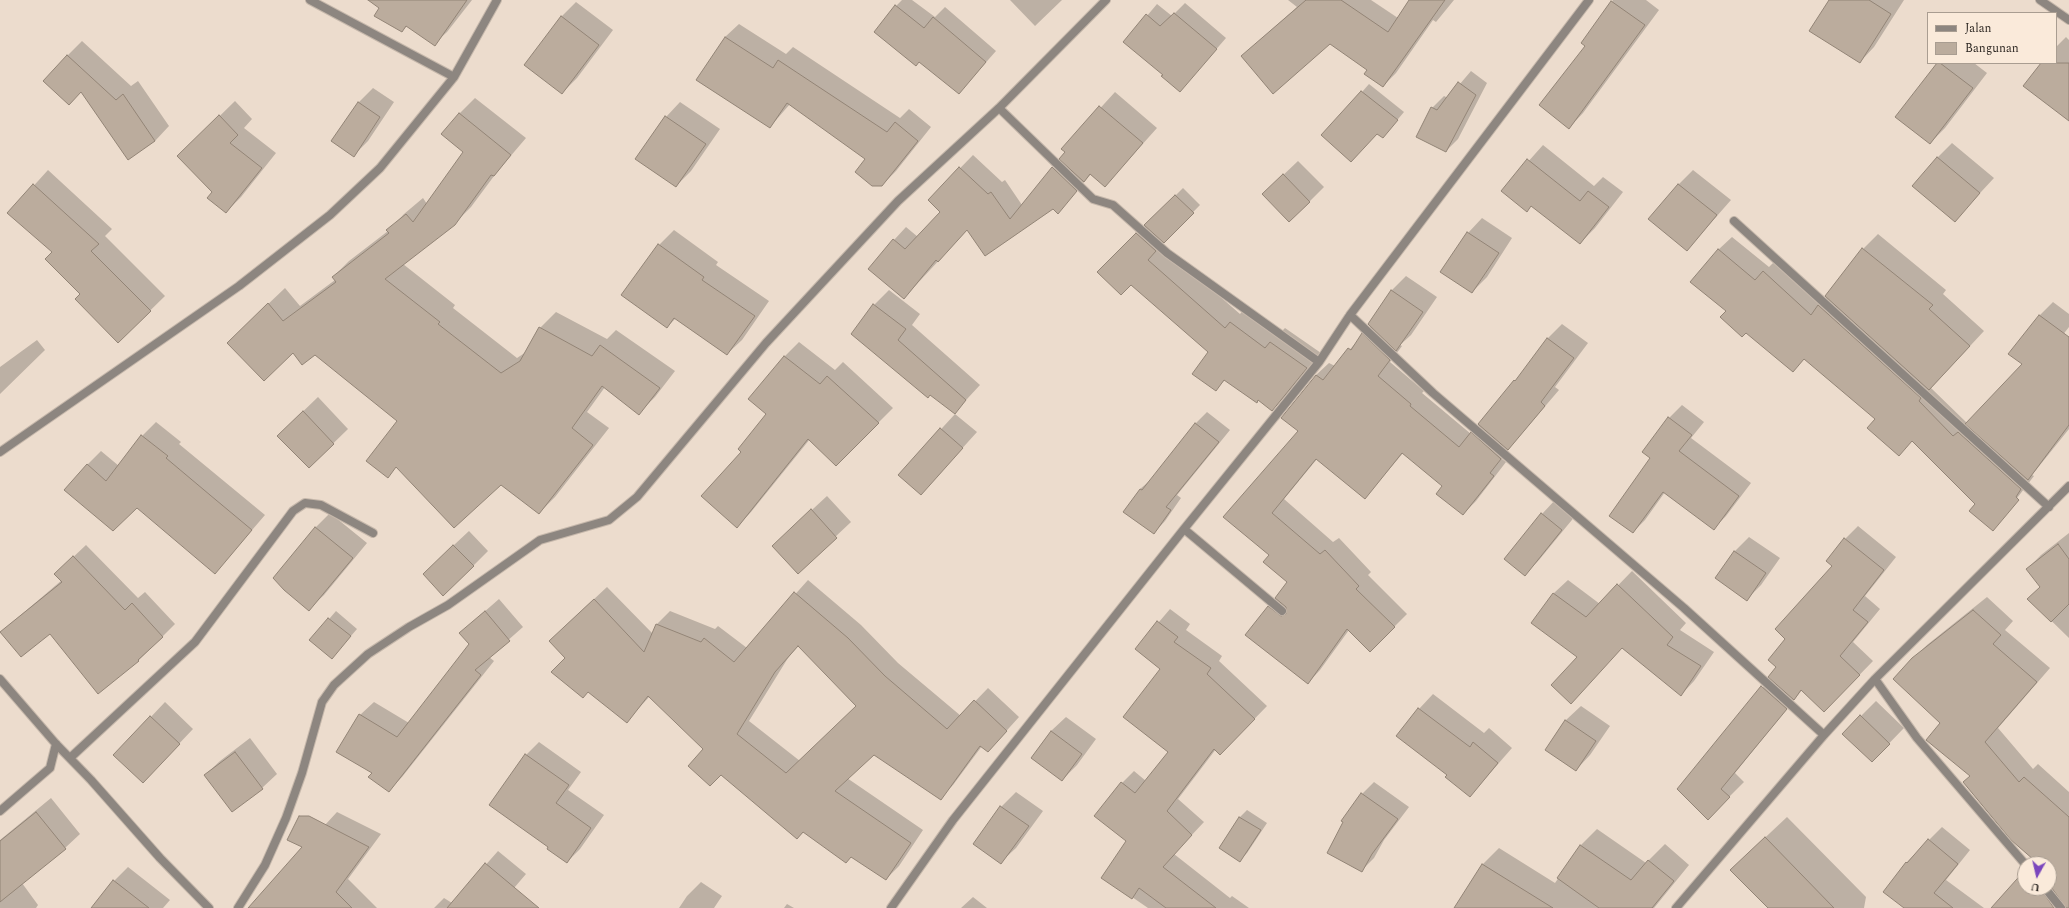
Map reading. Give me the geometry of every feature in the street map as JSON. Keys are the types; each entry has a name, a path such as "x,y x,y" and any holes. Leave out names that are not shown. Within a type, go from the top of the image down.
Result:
{"street":[{"path":"310,0 454,77"},
{"path":"0,452 239,286 330,215 380,168 454,77 497,0"},
{"path":"238,908 265,865 286,818 302,773 322,702 334,685 368,654 409,627 448,605 540,540 608,520 637,497 766,343 898,201 999,108 1106,0"},
{"path":"891,908 953,820 1184,529 1319,362 1350,315 1589,0"},
{"path":"2040,0 2069,20"},
{"path":"999,108 1093,200 1113,205 1167,253 1319,362"},
{"path":"1734,221 2049,507"},
{"path":"1350,315 1433,393 1684,608 1824,735"},
{"path":"1676,908 1824,735 1875,679 2069,486"},
{"path":"70,758 195,642 293,511 305,503 321,505 374,533"},
{"path":"1184,529 1282,611"},
{"path":"0,678 56,744 160,858 209,908"},
{"path":"1875,679 1917,738 2018,856"},
{"path":"0,811 50,768 56,744"},
{"path":"2051,896 2061,908"}],"building":[{"path":"368,0 467,0 435,46 406,26 402,32 374,16 379,8"},
{"path":"1306,0 1341,0 1388,32 1409,0 1445,0 1383,87 1364,74 1367,70 1330,44 1273,94 1241,56"},
{"path":"1829,0 1869,0 1891,14 1860,63 1809,31"},
{"path":"1611,1 1645,25 1569,129 1539,105 1585,46 1581,43"},
{"path":"895,5 924,28 933,17 986,62 959,94 919,62 916,66 874,32"},
{"path":"1174,13 1217,49 1180,92 1161,76 1163,75 1123,42 1146,14 1160,26"},
{"path":"561,16 599,45 562,94 524,65"},
{"path":"725,37 773,68 778,60 887,132 895,122 918,141 882,186 872,186 855,172 865,159 787,103 770,128 696,80"},
{"path":"67,55 116,100 123,94 155,141 128,160 81,92 69,105 43,81"},
{"path":"2069,63 2069,121 2023,86 2040,64"},
{"path":"1936,64 1941,64 1973,88 1930,144 1895,117"},
{"path":"1458,82 1476,95 1446,152 1416,137 1431,107 1437,110"},
{"path":"1361,91 1398,120 1383,138 1377,134 1351,162 1321,135"},
{"path":"358,102 380,117 354,157 331,141"},
{"path":"1099,106 1143,143 1105,187 1090,174 1084,182 1059,159 1065,152 1061,149"},
{"path":"459,113 511,155 494,176 491,175 455,225 385,279 440,322 438,324 501,373 520,361 539,327 592,356 600,345 660,388 639,415 602,386 572,428 593,445 539,514 501,485 454,528 396,467 388,478 366,461 397,421 315,355 302,365 293,353 264,381 227,343 268,303 283,321 336,282 332,277 389,233 386,230 406,214 413,222 463,152 441,134"},
{"path":"219,115 238,135 230,143 262,168 226,213 207,198 212,192 177,156"},
{"path":"665,116 706,144 676,187 635,159"},
{"path":"1937,157 1980,193 1955,222 1912,186"},
{"path":"1527,159 1580,201 1588,191 1609,207 1580,244 1531,206 1527,212 1501,191"},
{"path":"959,167 988,194 991,192 1010,219 1052,167 1077,191 1058,214 1053,209 985,256 967,230 938,262 936,260 904,299 868,269 893,239 905,249 940,212 928,200"},
{"path":"1283,174 1310,202 1289,222 1262,194"},
{"path":"33,184 99,244 91,251 151,311 118,343 75,299 80,294 45,259 52,252 7,213"},
{"path":"1678,184 1717,215 1687,251 1648,219"},
{"path":"1175,195 1194,213 1164,243 1144,225"},
{"path":"1467,232 1499,253 1472,293 1440,272"},
{"path":"1136,233 1156,251 1148,260 1225,328 1230,322 1265,348 1270,342 1307,368 1272,411 1258,400 1257,403 1224,380 1216,391 1192,374 1208,352 1131,285 1121,295 1097,272"},
{"path":"658,244 704,277 702,280 755,316 727,355 674,318 667,328 621,295"},
{"path":"1862,248 1933,305 1929,309 1970,346 1929,390 1825,296"},
{"path":"1718,249 1755,280 1763,271 1811,315 1818,305 1921,398 1919,401 1953,436 1958,432 2021,489 2016,497 2019,500 1993,531 1969,511 1975,504 1912,441 1899,456 1867,428 1875,419 1804,359 1793,372 1746,333 1742,337 1720,317 1726,311 1690,282"},
{"path":"1391,290 1423,312 1396,351 1368,324"},
{"path":"873,304 906,329 898,340 966,400 955,414 930,395 928,398 851,334"},
{"path":"2039,315 2069,337 2069,425 2028,480 1965,424 2022,364 2008,354"},
{"path":"1362,333 1390,360 1378,376 1411,404 1410,406 1459,447 1471,432 1501,459 1490,473 1494,476 1463,515 1436,494 1442,486 1402,453 1365,499 1316,459 1272,513 1320,554 1325,550 1359,586 1356,589 1395,627 1370,652 1347,629 1308,684 1245,635 1268,606 1281,616 1286,614 1286,607 1275,598 1287,582 1263,562 1269,555 1223,517 1298,431 1281,418 1316,375 1323,380 1348,348 1351,350"},
{"path":"1547,338 1574,358 1541,402 1545,406 1508,450 1478,424 1514,380 1515,381"},
{"path":"784,356 820,384 827,376 879,423 836,466 808,439 737,528 701,496 741,452 738,449 766,414 748,399"},
{"path":"303,411 334,444 309,468 277,436"},
{"path":"1668,417 1692,435 1679,451 1739,496 1714,530 1663,492 1633,533 1609,516 1650,458 1642,452"},
{"path":"1195,423 1219,442 1166,507 1171,510 1154,534 1123,512 1140,489 1142,490"},
{"path":"940,428 963,448 921,495 898,475"},
{"path":"141,435 168,456 166,458 252,530 215,574 137,508 113,531 64,490 87,464 106,481"},
{"path":"811,509 837,538 798,574 772,546"},
{"path":"1541,513 1562,530 1525,576 1504,559"},
{"path":"315,527 353,558 309,611 284,590 273,578"},
{"path":"1844,538 1884,570 1853,610 1868,622 1840,656 1860,675 1824,712 1801,690 1794,700 1768,677 1776,667 1768,660 1785,639 1775,629 1832,566 1826,561"},
{"path":"2058,544 2069,559 2069,604 2051,622 2027,599 2040,587 2026,569"},
{"path":"453,545 474,566 443,596 423,574"},
{"path":"1734,551 1766,573 1747,601 1715,578"},
{"path":"73,556 125,610 132,603 163,637 138,660 139,661 98,694 50,634 21,657 0,632 62,582 54,574"},
{"path":"1617,584 1673,637 1667,645 1701,666 1681,696 1622,648 1571,704 1551,685 1577,657 1531,623 1553,593 1586,617"},
{"path":"794,592 848,638 885,676 947,729 974,700 1007,731 988,752 980,746 941,800 874,755 835,791 911,843 886,880 851,857 846,863 803,832 797,839 721,775 710,786 688,766 703,749 648,696 627,723 588,692 583,698 551,672 565,658 549,641 594,599 644,652 656,624 701,642 704,638 734,662","holes":["798,646 856,706 786,773 737,734 775,672"]},
{"path":"1973,610 2001,635 1993,644 2037,682 1985,742 2019,782 2024,777 2069,817 2069,908 2066,908 2057,895 2057,856 2029,856 2011,840 1963,782 1970,776 1926,740 1940,723 1893,679 1912,658"},
{"path":"485,611 510,641 475,670 481,675 389,792 368,777 372,773 336,752 359,714 397,737 469,644 459,633"},
{"path":"328,618 351,636 332,659 309,640"},
{"path":"1157,621 1178,637 1174,642 1211,668 1207,674 1255,719 1220,755 1214,749 1167,811 1192,835 1163,867 1216,908 1166,908 1139,888 1132,899 1101,878 1126,841 1094,816 1121,782 1135,793 1168,752 1123,717 1160,669 1135,649"},
{"path":"1761,686 1787,709 1721,789 1730,797 1708,820 1677,789"},
{"path":"1418,708 1470,747 1473,742 1498,763 1470,797 1445,777 1447,775 1396,736"},
{"path":"1860,715 1890,744 1872,762 1842,734"},
{"path":"150,716 180,744 143,783 113,755"},
{"path":"1565,720 1596,741 1576,771 1545,750"},
{"path":"1051,731 1082,754 1062,781 1031,758"},
{"path":"235,752 263,789 232,812 204,775"},
{"path":"525,754 569,785 556,803 591,828 567,863 547,849 548,847 489,805"},
{"path":"1361,793 1398,819 1372,854 1362,872 1327,853 1343,822 1341,821"},
{"path":"1000,806 1029,826 1001,864 973,844"},
{"path":"36,812 66,849 0,902 0,841"},
{"path":"299,816 309,816 369,847 336,892 352,908 248,908 302,847 287,840"},
{"path":"1239,817 1261,830 1240,862 1219,848"},
{"path":"1765,837 1834,908 1768,908 1730,870"},
{"path":"1928,839 1958,864 1934,893 1953,908 1904,908 1883,892 1906,862 1907,863"},
{"path":"1580,845 1631,880 1648,860 1674,881 1652,908 1599,908 1557,878"},
{"path":"485,863 539,908 447,908"},
{"path":"1482,864 1553,908 1454,908"},
{"path":"2017,879 2017,896 2046,896 2054,908 1991,908"},
{"path":"113,880 149,908 91,908"}]}
